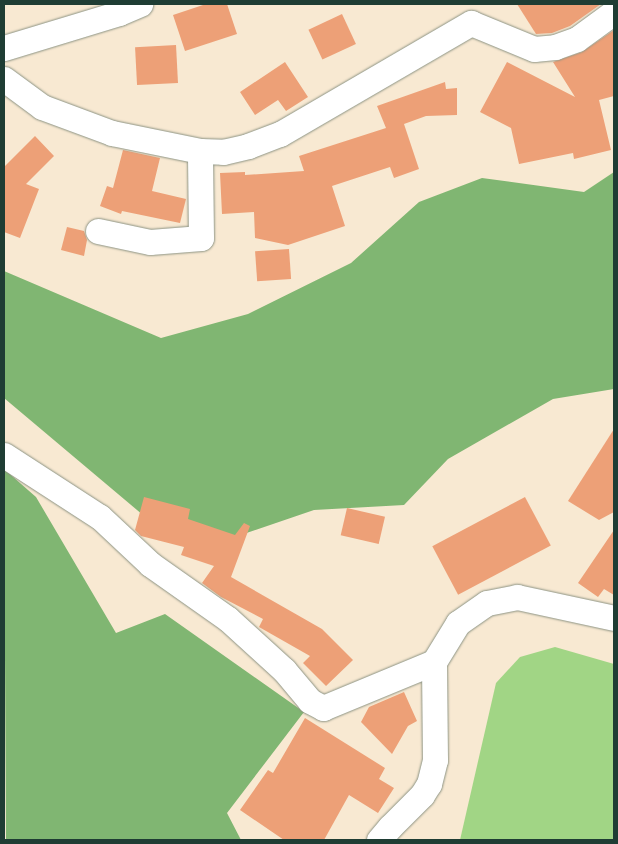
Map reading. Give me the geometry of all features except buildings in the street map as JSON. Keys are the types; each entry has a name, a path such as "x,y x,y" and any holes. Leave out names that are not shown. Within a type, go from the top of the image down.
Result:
{"street":[{"path":"4,48 120,13 140,4"},
{"path":"4,79 42,106 112,133 200,151 223,152 248,146 280,134 473,13 534,49 555,47 577,39 614,12"},
{"path":"98,231 150,242 201,238 200,151"},
{"path":"4,455 100,517 150,564 228,619 284,670 310,701 323,708 434,662"},
{"path":"379,840 390,826 422,795 429,784 435,760 434,662 458,623 487,603 516,597 614,618"}],"green space":[{"path":"614,172 614,389 553,399 448,459 404,505 314,510 229,539 175,542 4,398 4,271 161,338 248,314 351,263 419,202 482,178 584,192"},
{"path":"4,469 36,497 116,633 165,614 304,712 227,813 241,840 6,840"},
{"path":"555,647 614,664 614,840 460,840 496,683 520,657"}]}
